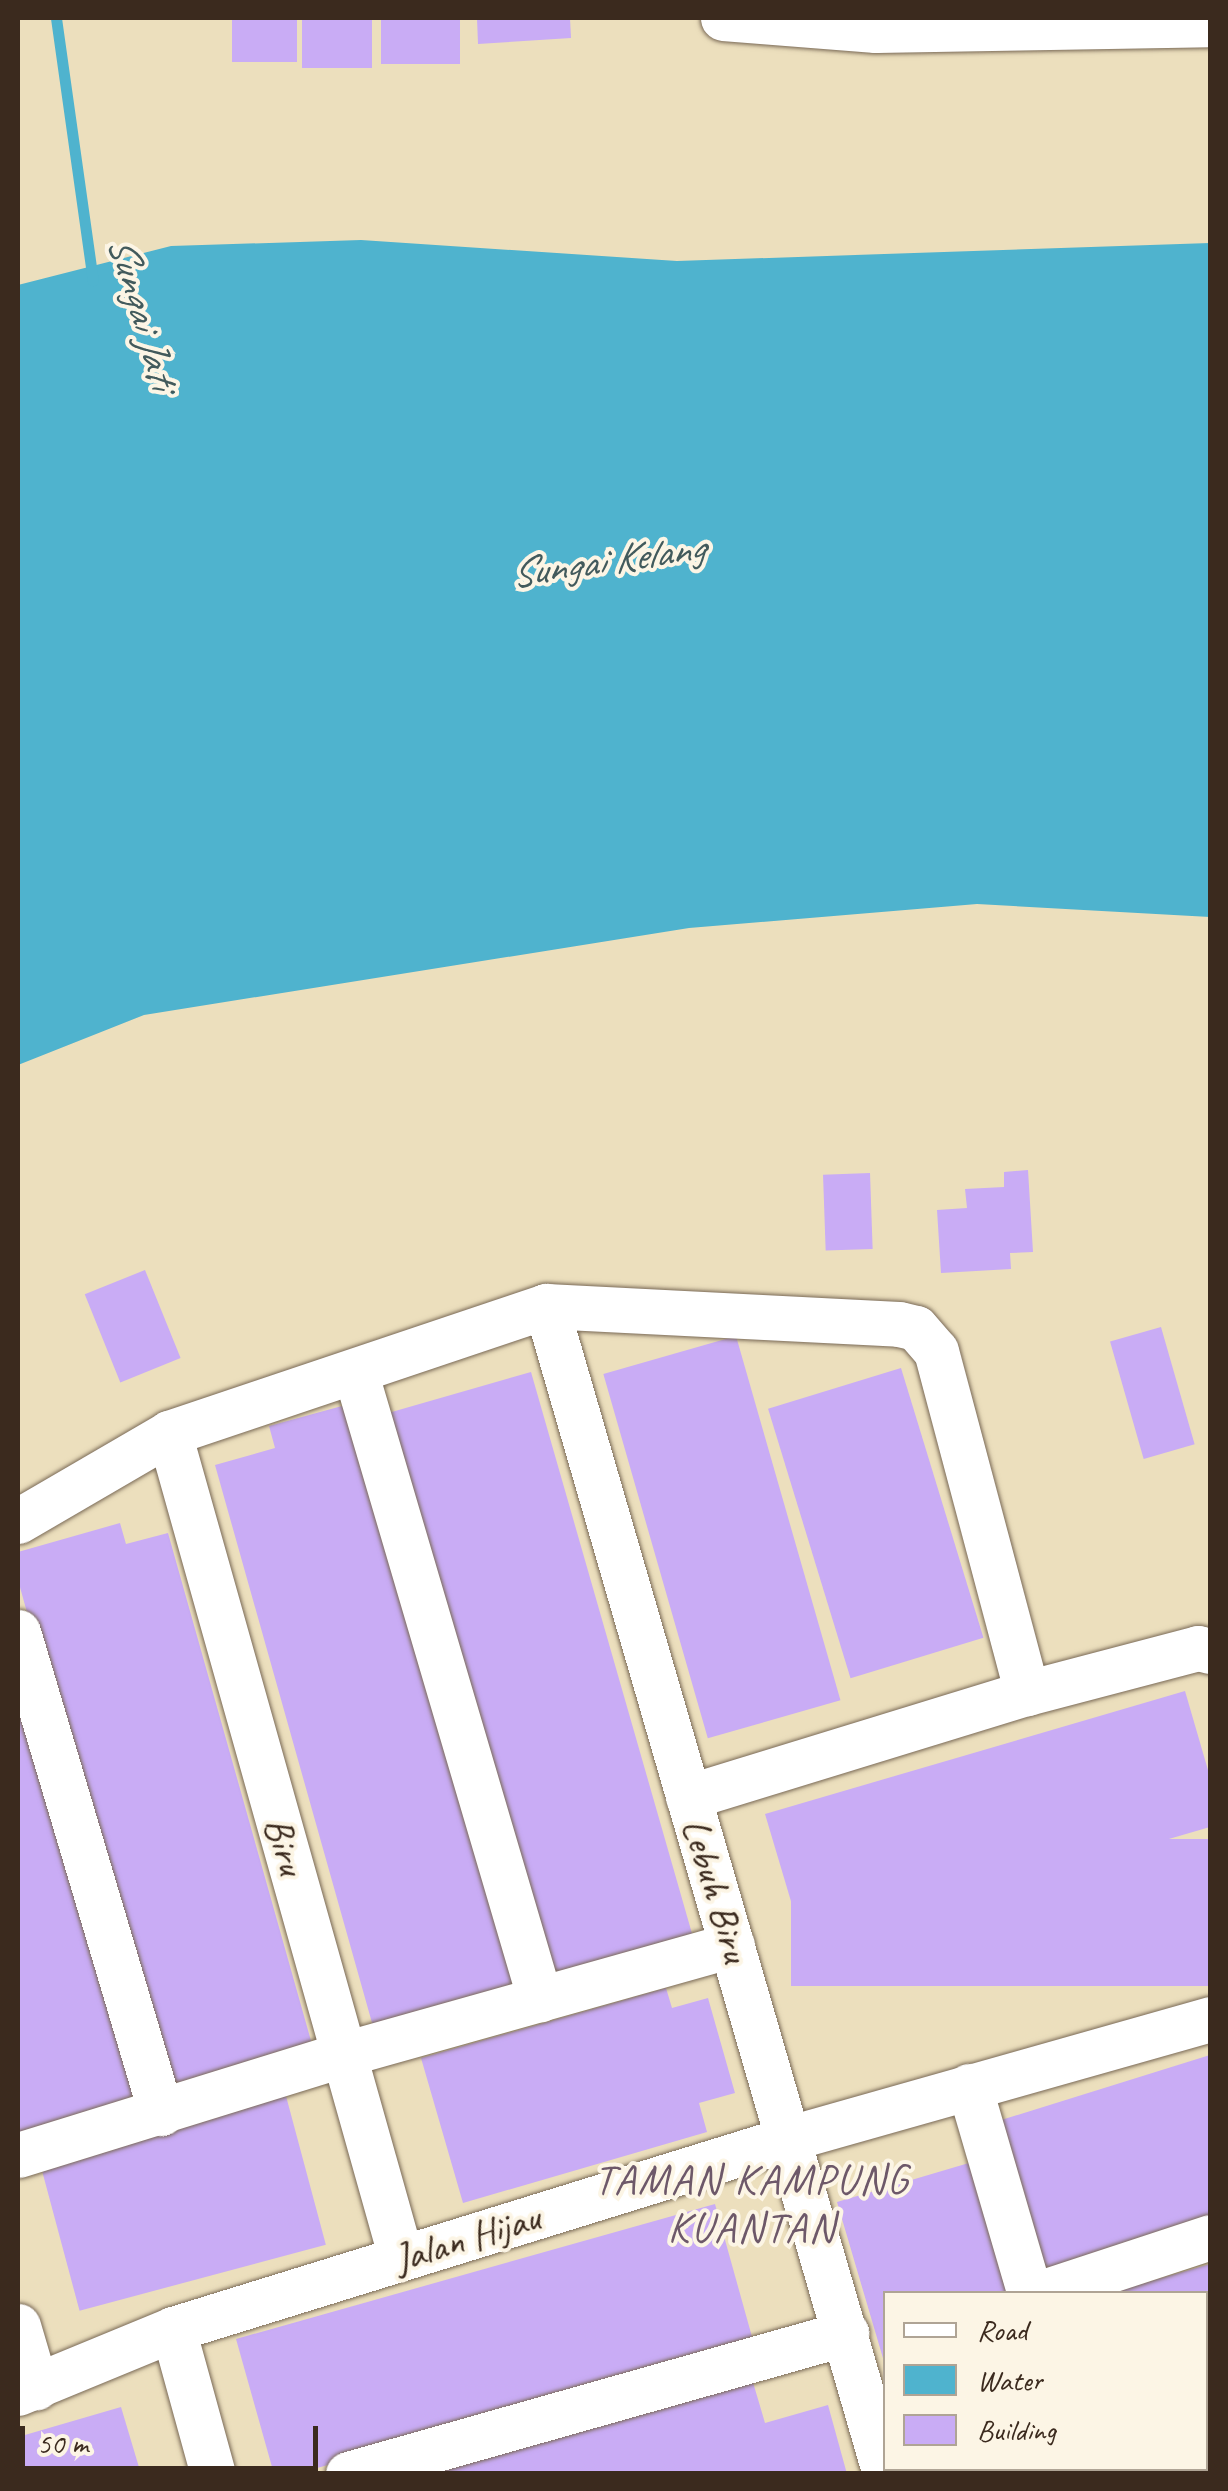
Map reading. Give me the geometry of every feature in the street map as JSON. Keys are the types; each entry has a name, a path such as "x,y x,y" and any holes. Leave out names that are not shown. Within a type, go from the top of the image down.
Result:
{"street":[{"path":"723,18 876,30 1210,24"},
{"path":"18,1521 170,1434 546,1306 916,1328 936,1351 1027,1693"},
{"name":"Lebuh Biru","path":"546,1306 883,2463"},
{"path":"355,1371 540,1999"},
{"name":"Biru","path":"170,1434 401,2258"},
{"path":"18,1632 160,2112"},
{"path":"688,1797 1027,1693 1198,1648 1210,1651"},
{"path":"18,2155 344,2054 732,1945"},
{"name":"Jalan Hijau","path":"26,2390 173,2330 401,2258 790,2138 1210,2019"},
{"path":"970,2086 1033,2291"},
{"path":"1043,2291 1210,2237"},
{"path":"18,2326 26,2390"},
{"path":"173,2330 214,2474"},
{"path":"348,2474 846,2333"}],"water":[{"name":"Sungai Kelang","path":"361,240 677,261 1210,243 1210,917 977,904 689,928 144,1015 18,1065 18,285 171,246"}],"building":[{"path":"232,18 297,18 297,62 232,62"},
{"path":"302,18 372,18 372,68 302,68"},
{"path":"381,18 460,18 460,64 381,64"},
{"path":"477,18 570,18 571,38 478,44"},
{"path":"1028,1170 1033,1252 1010,1253 1011,1269 941,1273 937,1210 967,1208 965,1189 1004,1187 1004,1172"},
{"path":"870,1173 873,1249 826,1251 823,1175"},
{"path":"145,1270 181,1358 120,1382 85,1294"},
{"path":"1161,1327 1195,1444 1144,1459 1110,1342"},
{"path":"736,1336 840,1700 708,1738 603,1374"},
{"path":"901,1368 983,1638 851,1678 768,1409"},
{"path":"531,1372 695,1945 548,1987 384,1414"},
{"path":"353,1403 521,1996 376,2037 215,1465 275,1448 269,1426"},
{"path":"120,1523 126,1544 168,1533 315,2055 162,2098 18,1580 18,1552"},
{"path":"18,1687 139,2107 18,2142"},
{"path":"1185,1691 1210,1777 1210,1827 804,1945 765,1814"},
{"path":"791,1839 1210,1839 1210,1986 791,1986"},
{"path":"666,1988 672,2008 708,1998 735,2093 699,2103 707,2132 463,2203 421,2058"},
{"path":"1210,2055 1210,2231 1048,2280 998,2121"},
{"path":"286,2096 326,2245 80,2311 40,2162"},
{"path":"979,2160 1018,2291 883,2291 883,2358 837,2202"},
{"path":"715,2204 754,2344 296,2474 274,2474 236,2339"},
{"path":"1210,2264 1210,2427 1208,2291 1116,2291"},
{"path":"752,2379 765,2423 828,2405 847,2474 417,2474"},
{"path":"121,2407 141,2474 18,2474 18,2437"},
{"path":"915,2471 1070,2471 1070,2474"}],"waterway":[{"name":"Sungai Jati","path":"56,18 93,280"}],"district":[{"name":"TAMAN KAMPUNG KUANTAN","path":"752,2204"}]}
